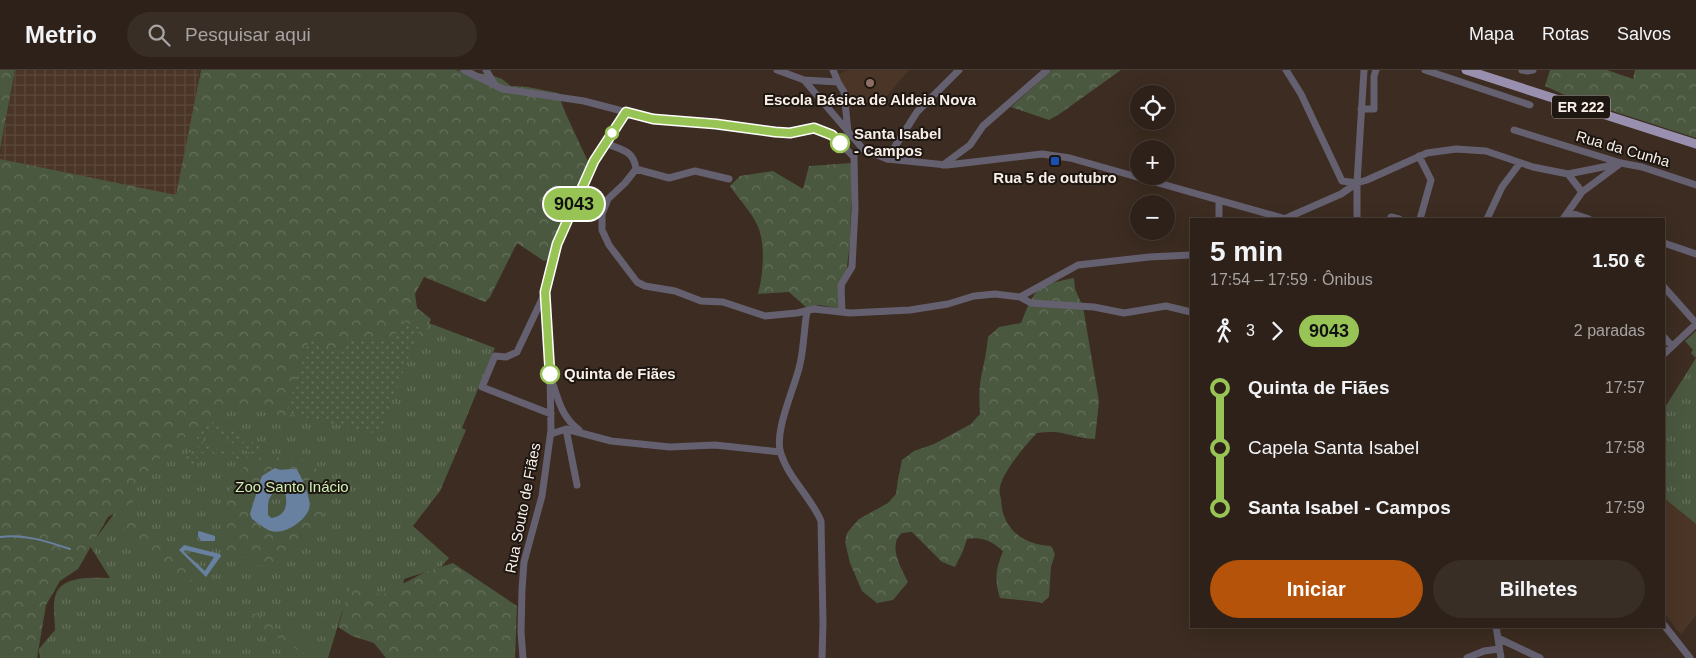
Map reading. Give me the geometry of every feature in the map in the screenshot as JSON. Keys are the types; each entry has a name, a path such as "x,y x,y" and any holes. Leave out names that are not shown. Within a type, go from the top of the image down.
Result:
{"main road":[{"name":"ER 222","path":"1466,70 1696,144"}],"street":[{"path":"464,70 503,89 584,101 653,119 790,133 814,128 832,135 854,157 855,210 852,266 841,286 842,312"},
{"path":"486,70 496,85"},
{"path":"777,70 804,80 838,82"},
{"path":"833,70 844,92 848,133"},
{"path":"887,159 917,112 959,70"},
{"path":"943,165 970,145 983,126 1047,70"},
{"path":"1286,70 1301,94 1342,182 1357,183"},
{"path":"1357,218 1363,70"},
{"path":"1361,110 1374,109 1374,76 1376,70"},
{"path":"1426,70 1530,105"},
{"path":"1522,70 1533,70"},
{"path":"804,80 863,149 887,159 943,165 1042,154 1070,158 1281,218"},
{"name":"Rua Souto de Fiães","path":"523,658 522,596 524,562 542,496 551,434 550,374 545,292 557,244 569,215 594,161 626,112"},
{"name":"Rua da Cunha","path":"1514,130 1621,163 1642,167 1696,185"},
{"path":"605,143 630,153 635,162 636,169 625,183 608,199 602,214 602,230 609,245 632,276 637,282 645,286 675,291 701,301 723,302 765,316 822,309 850,313 910,310 948,304 974,296 995,294 1020,297 1031,302 1094,306 1124,313 1166,306 1190,312"},
{"path":"854,157 863,149"},
{"path":"1287,218 1341,194 1357,183 1427,153 1456,149 1486,151 1520,163 1568,174 1621,163"},
{"path":"1419,156 1431,180 1420,218"},
{"path":"1487,218 1502,187 1520,163"},
{"path":"1565,218 1582,192 1621,163"},
{"path":"636,169 669,178 695,171 729,180"},
{"path":"1568,174 1576,181 1582,192"},
{"path":"1218,218 1219,201"},
{"path":"1568,212 1585,218"},
{"path":"569,215 590,217 602,214"},
{"path":"1665,243 1696,254"},
{"path":"1020,297 1078,265 1149,257 1190,255"},
{"path":"1665,288 1696,324 1665,353"},
{"path":"545,292 517,352 506,356 495,356 482,387 551,414"},
{"path":"807,311 800,365 782,428 780,452 785,464 821,521 822,658"},
{"path":"1665,338 1672,346"},
{"path":"550,374 561,411 571,424 582,432"},
{"path":"551,434 566,429 618,442 670,447 715,445 780,452"},
{"path":"566,429 577,485"},
{"path":"1665,626 1690,658"},
{"path":"1497,628 1501,658"},
{"path":"1498,638 1540,658"},
{"path":"1467,658 1484,651 1499,649"}],"shaded area":[{"path":"15,70 200,70 175,204 0,176 0,153"},
{"name":"Escola Básica de Aldeia Nova","path":"849,70 909,70 886,97 849,108 847,92 838,74"},
{"path":"1665,499 1696,524 1696,616 1681,634 1665,613"}],"green space":[{"path":"0,70 15,70 0,150"},
{"path":"201,70 454,70 491,75 502,79 511,86 528,87 558,93 591,168 590,180 579,198 553,259 544,261 517,243 490,297 485,302 424,277 415,294 417,308 431,319 421,341 397,334 393,342 343,353 335,350 288,417 279,418 238,403 198,426 164,454 139,481 132,491 133,503 108,517 78,569 60,581 46,605 37,658 0,658 0,159 176,195"},
{"path":"1052,70 1121,70 1049,120 1011,107"},
{"path":"1550,70 1607,70 1633,79 1635,70 1696,70 1696,138 1569,97 1545,86"},
{"path":"852,163 850,242 842,309 819,305 808,309 789,292 758,294 763,263 760,232 751,214 730,186 740,176 773,171 803,189 809,166"},
{"path":"1074,278 1075,289 1083,307 1099,401 1095,439 1059,432 1037,433 1010,466 1002,481 1000,490 1002,510 1010,527 1031,542 1051,546 1055,554 1051,567 1049,597 1042,603 1000,598 997,574 1003,551 991,542 977,538 967,539 955,567 942,562 912,532 902,533 898,537 895,548 899,563 908,582 893,600 877,603 862,591 850,563 845,542 847,533 859,519 888,503 896,494 902,460 914,451 934,444 971,424 980,414 980,386 988,337 999,327 1021,323 1032,298 1040,288 1055,282"},
{"name":"Zoo Santo Inácio","path":"384,306 495,348 462,428 466,430 440,491 413,526 449,558 441,567 404,579 403,588 369,603 358,596 342,612 328,658 40,658 39,649 55,630 54,602 56,594 65,583 88,578 110,578 90,546 196,404"},
{"path":"401,320 420,328 379,434 286,413 309,340 342,353 347,338 393,342"},
{"path":"1696,331 1696,358 1691,353 1693,350 1685,341"},
{"path":"1696,358 1696,524 1665,499 1665,407"},
{"path":"215,422 240,435 241,438 238,446 227,440 228,437 208,430 202,443 222,451 223,449 230,449 227,457 194,446 204,428 210,423"},
{"path":"244,438 261,447 263,451 254,455 241,448"},
{"path":"193,449 209,455 206,457 203,453 197,457 200,462 193,466 183,458"},
{"path":"234,449 248,457 242,461 231,457"},
{"path":"272,456 283,458 285,461 293,462 295,458 311,461 317,469 324,486 326,503 325,512 316,530 312,528 268,568 253,564 253,560 238,555 236,558 225,550 224,528 227,502 236,478 242,469 250,462","holes":["275,468 279,470 290,468 290,528 250,514 262,476"]},
{"path":"130,513 197,575 186,586 120,525"},
{"path":"453,563 517,606 515,658 386,658 374,643 352,636 338,627 351,584 382,595 425,572"},
{"path":"227,597 236,602 236,605 275,623 275,628 299,636 298,642 325,656 324,658 311,658 242,615 243,613 225,602 224,600"}],"water":[{"path":"275,468 280,470 296,469 298,472 304,482 310,505 307,514 294,526 276,532 271,531 252,519 250,514 262,476","holes":["277,490 285,492 285,509 280,515 271,518 268,515 271,495"]},
{"path":"199,531 215,536 215,541 201,541 198,536"},
{"path":"184,545 220,554 221,556 206,577 179,550","holes":["185,550 214,557 205,571 184,552"]}],"waterway":[{"path":"0,537 27,537 70,549"}],"bus line":[{"name":"9043","path":"550,374 545,292 557,244 574,202 594,161 626,112 653,119 716,124 775,132 790,133 814,128 832,135 840,143"}],"place":[{"name":"Escola Básica de Aldeia Nova","path":"870,83"},
{"name":"Santa Isabel - Campos","path":"840,143"},
{"name":"Rua 5 de outubro","path":"1055,161"},
{"name":"Quinta de Fiães","path":"550,374"}]}
